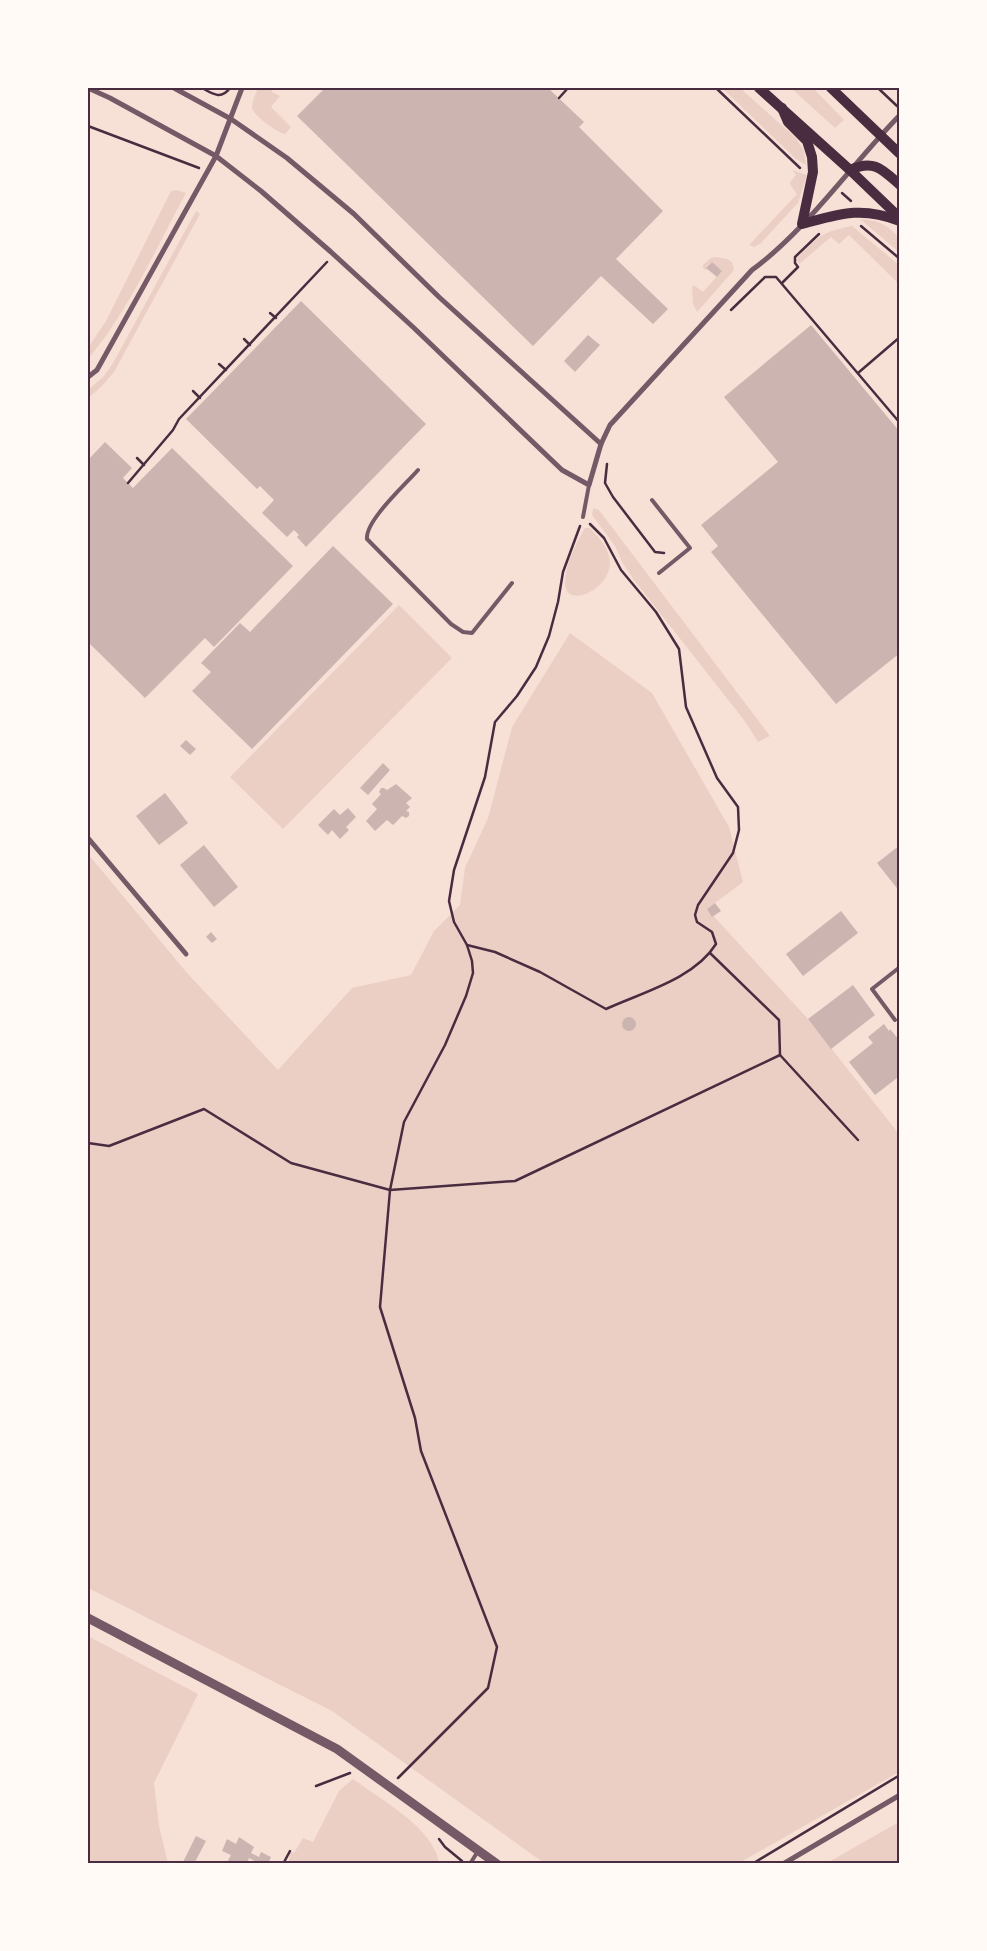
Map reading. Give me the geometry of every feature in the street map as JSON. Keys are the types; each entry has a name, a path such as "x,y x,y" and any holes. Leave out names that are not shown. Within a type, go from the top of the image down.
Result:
{"main road":[{"path":"759,88 850,170 900,219"},
{"path":"831,88 900,154"},
{"path":"782,108 788,122 807,141 812,157 813,172 802,224 852,212 870,212 900,219"},
{"path":"850,170 863,164 878,167 900,185"}],"street":[{"path":"88,88 216,156 331,252 414,328 562,470 589,485 601,444 610,425 752,270 772,255 802,224 900,116"},
{"path":"174,88 231,119 287,158 354,214 439,297 601,444"},
{"path":"88,377 97,370 216,156 242,88"},
{"path":"88,838 186,954"},
{"path":"88,1618 337,1749 497,1864"},
{"path":"783,1864 900,1795"}],"lane":[{"path":"418,470 372,522 366,533 367,539 451,624 463,632 472,633 512,583"},
{"path":"583,518 589,485"},
{"path":"652,500 690,548 659,573"},
{"path":"895,1020 872,988 900,967"},
{"path":"470,1864 478,1851"}],"path":[{"path":"202,88 222,96 230,88"},
{"path":"559,98 568,88"},
{"path":"716,88 791,160 799,167 807,170"},
{"path":"878,88 896,105"},
{"path":"88,126 208,171"},
{"path":"844,194 850,200 856,222 900,259"},
{"path":"850,200 858,197"},
{"path":"782,283 798,268 795,257 822,231"},
{"path":"128,484 173,430 179,419 327,262"},
{"path":"726,315 765,277 776,277 900,424"},
{"path":"270,313 276,318"},
{"path":"858,373 900,337"},
{"path":"244,339 250,345"},
{"path":"219,364 226,370"},
{"path":"193,391 200,398"},
{"path":"609,456 605,483 655,552 664,553"},
{"path":"138,458 144,465"},
{"path":"390,1787 488,1688 497,1647 420,1451 415,1418 380,1307 390,1190 404,1122 445,1045 466,996 473,973 472,961 467,945 454,922 449,901 454,870 485,776 495,722 517,696 539,659 549,636 558,602 563,572 583,518 604,538 621,570 656,612 679,649 686,707 717,778 738,807 739,830 733,853 698,905 695,915 697,922 712,932 716,944 710,954 686,973 606,1009 531,968 495,952 467,945"},
{"path":"710,954 778,1020 780,1055 858,1140"},
{"path":"88,1143 109,1146 204,1109 291,1163 390,1190 515,1181 780,1055"},
{"path":"316,1786 351,1773 345,1768"},
{"path":"752,1864 900,1775"},
{"path":"438,1837 445,1847 465,1864"},
{"path":"283,1864 290,1851"}],"shaded area":[{"path":"258,88 273,88 272,92 280,96 271,107 291,127 285,134 266,123 253,110 253,102"},
{"path":"722,88 740,88 796,138 804,151 806,165 796,159"},
{"path":"791,88 813,88 844,120 835,128"},
{"path":"792,170 807,175 798,203 760,244 754,247 749,245 797,194 790,182 796,175"},
{"path":"177,190 186,193 129,300 88,359 88,348 106,321 171,191"},
{"path":"196,211 200,214 114,372 88,398 88,390 103,377 112,365"},
{"path":"860,219 877,222 890,229 899,238 899,252"},
{"path":"852,226 899,265 899,284 849,235 839,244 831,237 799,264 797,260 799,256 817,239 828,232"},
{"path":"716,257 732,262 734,270 697,312 693,304 692,286 703,292 722,271 712,262 706,267 708,269 703,268 703,265 711,258"},
{"path":"593,508 599,510 770,736 758,742 744,720 634,580 622,562 615,546 592,515"},
{"path":"585,528 590,528 603,543 607,549 610,565 607,575 600,584 582,595 574,595 567,592 565,576 572,554"},
{"path":"399,605 452,658 283,829 230,777"},
{"path":"570,633 652,693 729,827 743,882 707,909 808,1019 899,1134 899,1772 739,1863 544,1863 332,1711 88,1588 88,854 187,973 278,1070 352,988 411,975 434,931 460,905 465,868 488,818 512,727"},
{"path":"88,1636 198,1694 154,1783 159,1826 168,1863 88,1863"},
{"path":"353,1779 391,1805 417,1826 435,1850 439,1863 289,1864 290,1851 294,1853 303,1838 313,1842 339,1791"},
{"path":"899,1822 899,1863 827,1863"}],"building":[{"path":"325,88 548,88 584,122 579,127 663,211 616,259 668,309 653,324 601,276 533,346 297,116"},
{"path":"712,262 722,271 717,277 706,268"},
{"path":"301,301 426,424 306,547 297,537 299,535 294,530 287,537 262,513 274,500 260,486 257,489 186,419"},
{"path":"811,325 900,432 900,653 836,704 711,552 718,546 701,525 778,462 724,397"},
{"path":"588,335 600,345 575,372 564,361"},
{"path":"105,442 132,468 123,478 133,488 172,448 293,566 214,647 205,638 145,698 88,642 88,460"},
{"path":"333,546 393,604 252,749 192,691 211,672 201,663 240,623 250,632"},
{"path":"186,740 196,749 190,755 180,746"},
{"path":"383,763 390,770 368,795 360,788"},
{"path":"396,784 412,798 406,803 410,807 406,811 409,812 409,816 406,818 402,816 393,825 387,820 375,831 366,821 377,809 372,804 381,794 379,792 381,788 387,790"},
{"path":"165,793 188,823 159,845 136,816"},
{"path":"348,808 356,817 346,827 349,830 340,839 332,830 328,835 318,825 334,809 340,815"},
{"path":"204,845 238,887 214,907 180,865"},
{"path":"900,845 900,892 877,863"},
{"path":"715,903 721,911 712,917 707,909"},
{"path":"841,911 858,933 803,976 786,954"},
{"path":"211,932 217,939 212,943 206,937"},
{"path":"853,985 875,1015 831,1049 808,1019"},
{"path":"626,1017 632,1017 636,1024 632,1031 626,1031 622,1027 622,1021"},
{"path":"884,1024 900,1041 900,1082 897,1078 875,1095 849,1062 873,1043 868,1037"},
{"path":"196,1836 206,1841 194,1864 182,1864"},
{"path":"239,1837 254,1847 251,1853 259,1857 261,1852 271,1857 268,1864 256,1864 257,1862 249,1858 247,1864 226,1864 231,1855 222,1851 227,1839 236,1844"}]}
